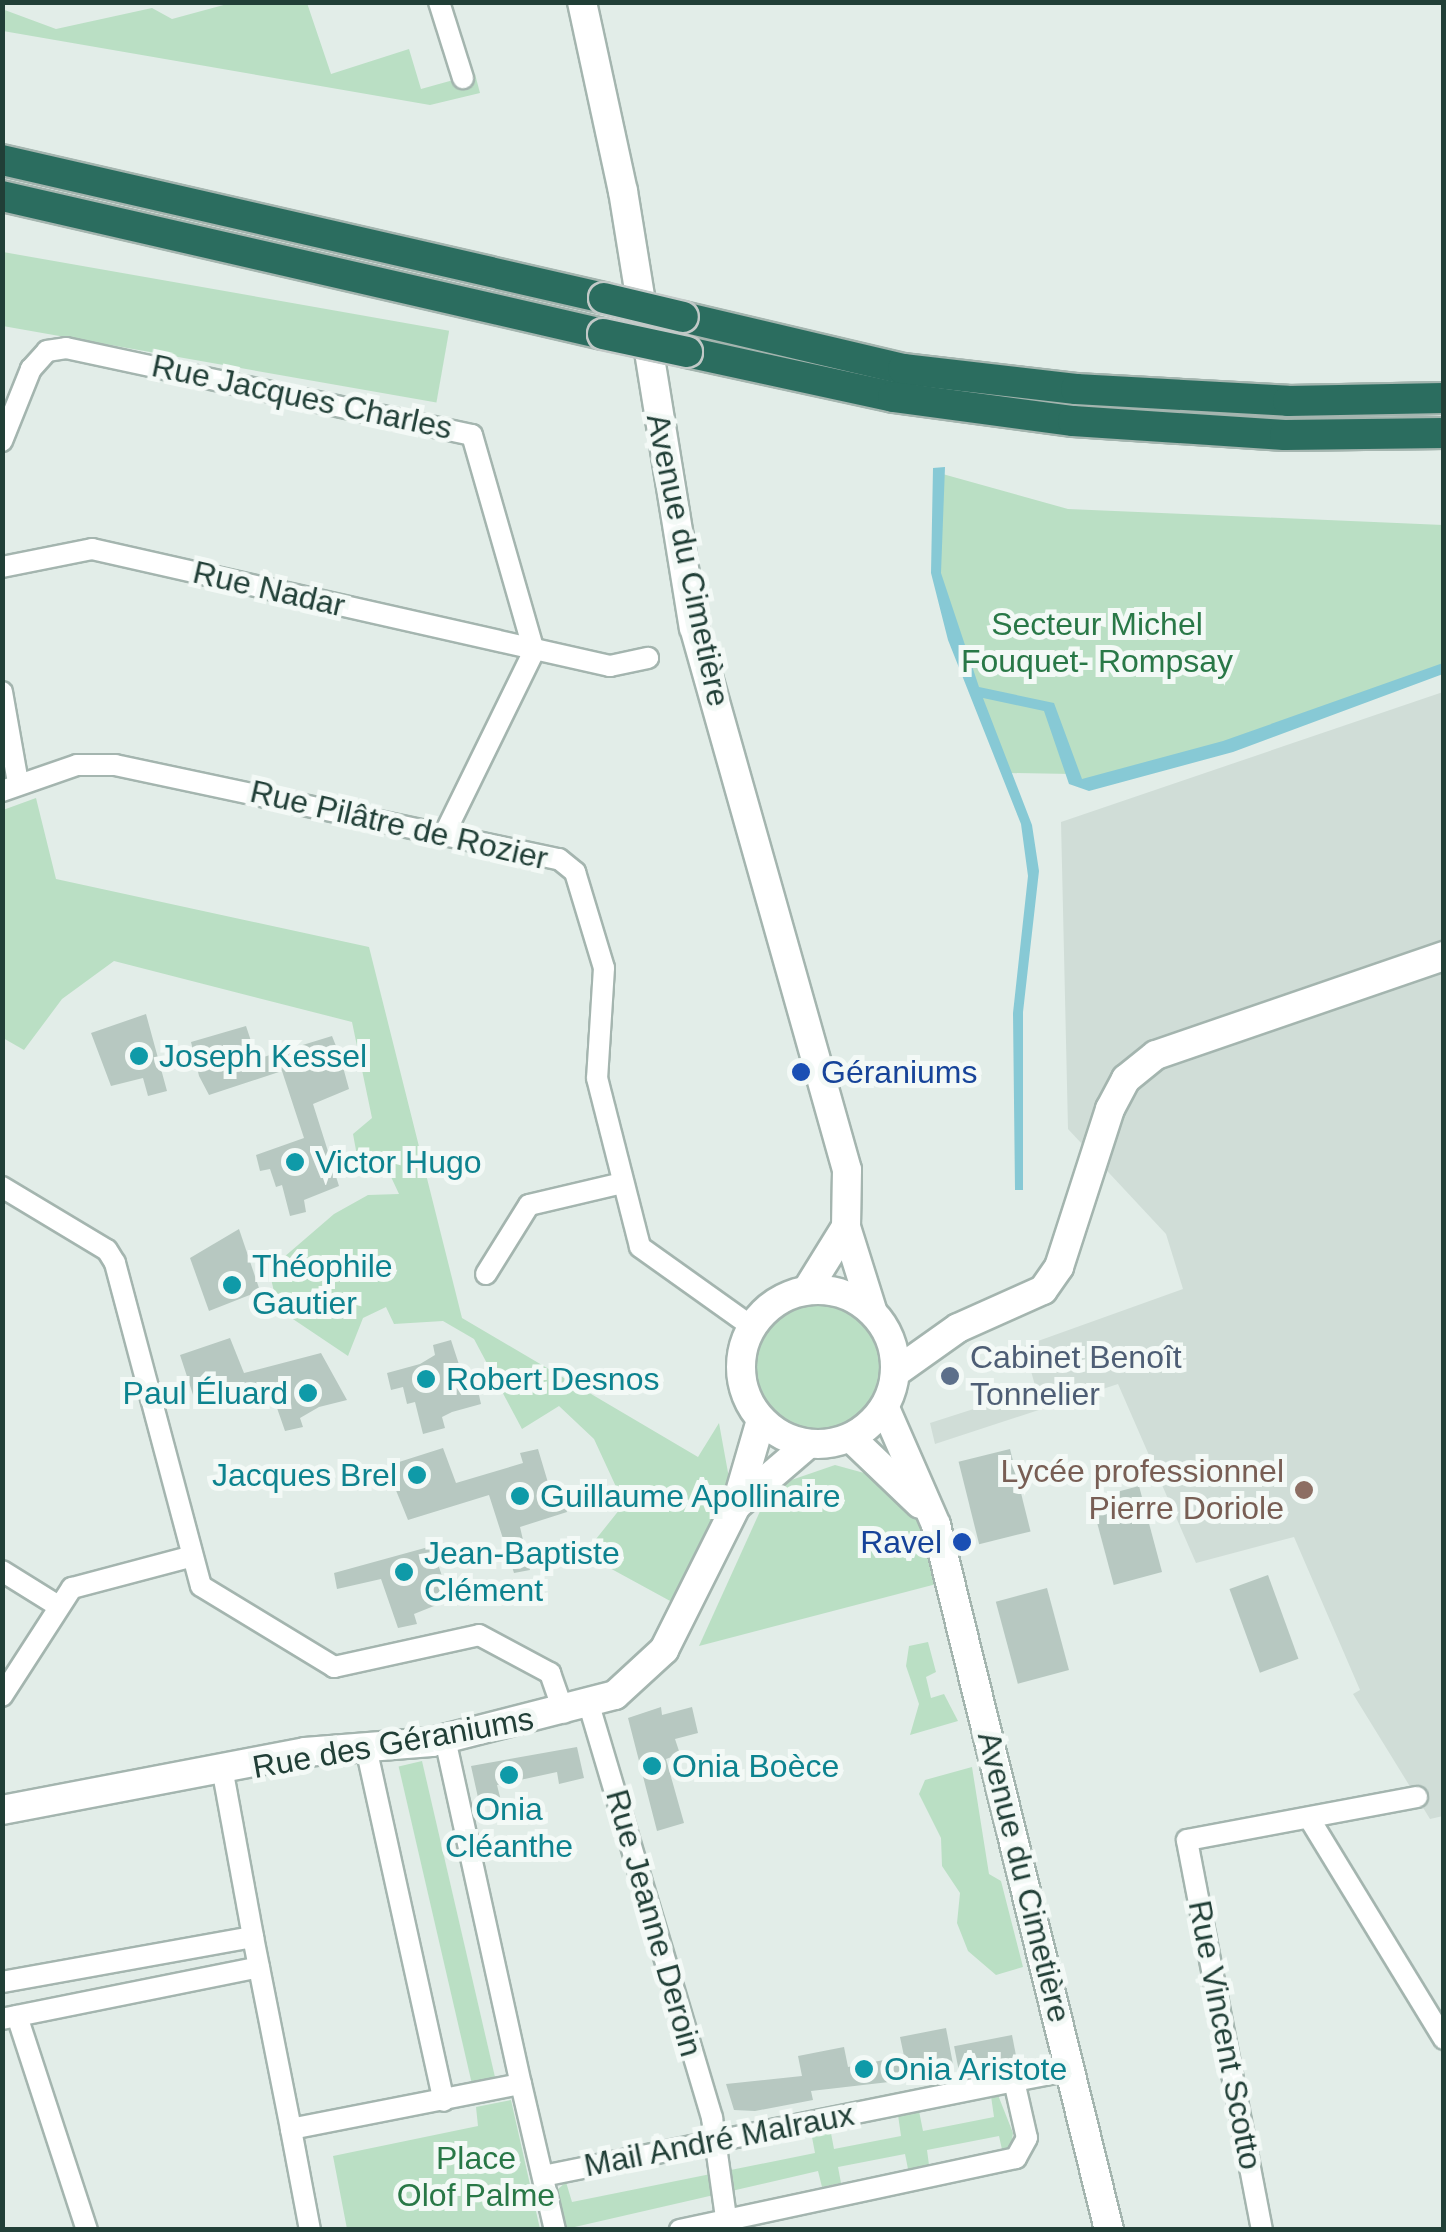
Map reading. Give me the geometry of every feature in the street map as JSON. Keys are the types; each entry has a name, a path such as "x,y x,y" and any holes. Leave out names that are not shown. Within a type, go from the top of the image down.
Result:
{"highway":[{"path":"2,160 903,369 1076,389 1288,401 1444,398"},
{"path":"2,196 893,397 1074,422 1284,435 1444,433"}],"street":[{"path":"439,2 463,78"},
{"name":"Avenue du Cimetière","path":"582,2 623,192 694,627 840,1136 850,1189 846,1227 880,1322"},
{"name":"Rue Jacques Charles","path":"2,441 31,369 47,351 66,348 456,426 472,435 534,651"},
{"name":"Rue Nadar","path":"2,567 92,548 534,651 610,666 648,658"},
{"path":"445,833 534,651"},
{"path":"2,692 10,787"},
{"name":"Rue Pilâtre de Rozier","path":"10,787 77,765 115,765 559,858 575,872 608,989 597,1078 640,1247 752,1327"},
{"path":"896,1372 958,1328 1043,1290 1058,1267 1110,1109 1126,1079 1156,1054 1444,956"},
{"path":"486,1274 529,1205 623,1183"},
{"path":"2,1187 107,1250 115,1263 189,1557 72,1588 55,1604 2,1696"},
{"name":"Avenue du Cimetière","path":"807,1290 846,1227"},
{"path":"880,1322 896,1372 884,1408 851,1438 807,1444 761,1420 740,1372 752,1327 769,1306 807,1290 842,1294 880,1322 958,1328"},
{"name":"Avenue du Cimetière","path":"884,1408 936,1525 1108,2230"},
{"name":"Rue des Géraniums","path":"2,1810 223,1774 304,1752 367,1752 444,1739 576,1709 634,1683 664,1650 736,1506 761,1420"},
{"name":"Avenue du Cimetière","path":"851,1438 905,1484 936,1525"},
{"name":"Rue des Géraniums","path":"736,1506 807,1444"},
{"name":"Rue Jeanne Deroin","path":"189,1557 201,1586 334,1666 479,1635 550,1673 576,1709 712,2118 710,2141 726,2217"},
{"path":"2,1571 55,1604"},
{"path":"444,1739 555,2230"},
{"path":"367,1752 444,2101"},
{"path":"223,1774 310,2230"},
{"path":"1417,1798 1309,1818 1444,2039"},
{"name":"Rue Vincent Scotto","path":"1262,2230 1187,1840 1309,1818"},
{"path":"2,1982 253,1938"},
{"path":"88,2230 10,2017 259,1967"},
{"name":"Mail André Malraux","path":"542,2176 1071,2070"},
{"path":"680,2230 726,2217 1016,2158 1027,2138 1014,2081"},
{"path":"291,2129 522,2084"}],"shaded area":[{"path":"1443,692 1443,1816 1430,1819 1353,1694 1360,1690 1294,1537 1196,1563 1118,1384 935,1444 930,1423 1036,1389 1024,1346 1183,1289 1166,1234 1068,1129 1061,822"}],"green space":[{"path":"231,3 307,3 331,74 409,49 421,89 475,74 480,93 430,105 3,31 2,9 56,29 152,8 172,19"},
{"path":"3,252 449,331 436,403 2,326"},
{"name":"Secteur Michel Fouquet- Rompsay","path":"939,473 1068,509 1443,525 1443,667 1224,748 1087,784 1072,774 1009,773 936,573"},
{"path":"36,798 56,879 369,947 462,1318 698,1457 719,1423 731,1489 672,1602 584,1554 624,1504 594,1439 559,1406 522,1429 474,1339 443,1321 394,1324 386,1307 363,1318 348,1356 278,1309 269,1270 334,1214 368,1195 399,1194 385,1164 360,1172 353,1134 372,1118 352,1022 114,961 62,999 24,1050 3,1038 3,810"},
{"path":"819,1305 843,1310 864,1324 878,1345 883,1369 878,1393 864,1414 843,1428 819,1433 795,1428 774,1414 760,1393 755,1369 760,1345 774,1324 795,1310"},
{"path":"835,1465 886,1479 930,1527 944,1582 699,1646 771,1487"},
{"path":"928,1642 936,1672 926,1677 931,1698 944,1694 958,1721 910,1735 919,1704 906,1666 909,1646"},
{"path":"422,1761 496,2081 472,2086 399,1766"},
{"path":"972,1767 989,1874 1001,1881 1023,1967 996,1975 968,1951 957,1923 960,1893 942,1866 941,1838 919,1794 925,1780"},
{"path":"998,2095 1013,2133 1010,2153 1003,2154 999,2136 927,2150 929,2165 908,2169 905,2154 838,2167 841,2183 822,2187 818,2171 566,2229 557,2190 566,2182 572,2202 815,2153 811,2132 830,2128 834,2149 901,2136 898,2115 919,2111 923,2131 994,2117 991,2096"},
{"name":"Place Olof Palme","path":"511,2100 540,2229 347,2229 333,2156 478,2126 476,2107"}],"water":[{"path":"945,467 941,573 979,687 1054,703 1082,779 1223,741 1443,663 1443,674 1233,752 1089,791 1069,784 1044,711 983,698 1032,825 1039,871 1023,1012 1023,1190 1015,1190 1013,1013 1028,876 1021,824 948,640 931,573 933,468"}],"building":[{"name":"Joseph Kessel","path":"146,1014 167,1091 148,1096 143,1078 111,1086 91,1033"},
{"path":"246,1026 257,1059 332,1036 340,1056 349,1089 313,1104 339,1186 304,1200 306,1212 290,1216 282,1185 276,1187 270,1169 260,1171 256,1155 304,1138 282,1071 209,1095 199,1076 191,1042"},
{"name":"Théophile Gautier","path":"239,1229 260,1291 209,1311 190,1258"},
{"path":"230,1338 244,1373 321,1353 347,1400 319,1407 300,1418 303,1427 285,1431 269,1385 197,1407 180,1355"},
{"name":"Robert Desnos","path":"451,1340 467,1389 477,1386 481,1404 442,1417 445,1428 423,1434 415,1402 407,1404 403,1387 391,1390 387,1373 420,1364 435,1355 433,1345"},
{"path":"443,1448 456,1483 523,1463 520,1453 538,1449 552,1496 563,1494 567,1512 520,1527 530,1570 514,1573 489,1495 408,1520 393,1483 382,1486 377,1469"},
{"path":"1010,1449 1031,1531 979,1544 959,1462"},
{"path":"1139,1486 1162,1572 1114,1585 1091,1499"},
{"name":"Jean-Baptiste Clément","path":"432,1546 444,1582 455,1580 459,1596 414,1614 417,1624 398,1628 381,1579 337,1589 334,1573"},
{"path":"1268,1575 1298,1659 1260,1673 1229,1589"},
{"path":"1047,1588 1069,1670 1018,1684 996,1602"},
{"name":"Onia Boèce","path":"661,1707 662,1715 692,1707 698,1733 675,1739 680,1754 666,1759 684,1823 657,1831 628,1718"},
{"name":"Onia Cléanthe","path":"577,1747 584,1778 559,1784 557,1772 497,1785 500,1797 479,1802 471,1766"},
{"name":"Onia Aristote","path":"946,2028 953,2064 913,2071 915,2079 811,2091 813,2100 755,2111 734,2110 726,2084 802,2076 798,2056 844,2047 848,2067 904,2056 900,2037"},
{"path":"1012,2035 1017,2060 959,2071 954,2046"}],"place":[{"name":"Joseph Kessel","path":"139,1056"},
{"name":"Géraniums","path":"801,1072"},
{"name":"Victor Hugo","path":"295,1162"},
{"name":"Théophile Gautier","path":"232,1285"},
{"name":"Cabinet Benoît Tonnelier","path":"950,1376"},
{"name":"Robert Desnos","path":"426,1379"},
{"name":"Paul Éluard","path":"308,1393"},
{"name":"Jacques Brel","path":"417,1475"},
{"name":"Lycée professionnel Pierre Doriole","path":"1304,1490"},
{"name":"Guillaume Apollinaire","path":"520,1496"},
{"name":"Ravel","path":"962,1542"},
{"name":"Jean-Baptiste Clément","path":"404,1572"},
{"name":"Onia Boèce","path":"652,1766"},
{"name":"Onia Cléanthe","path":"509,1775"},
{"name":"Onia Aristote","path":"864,2069"}]}
